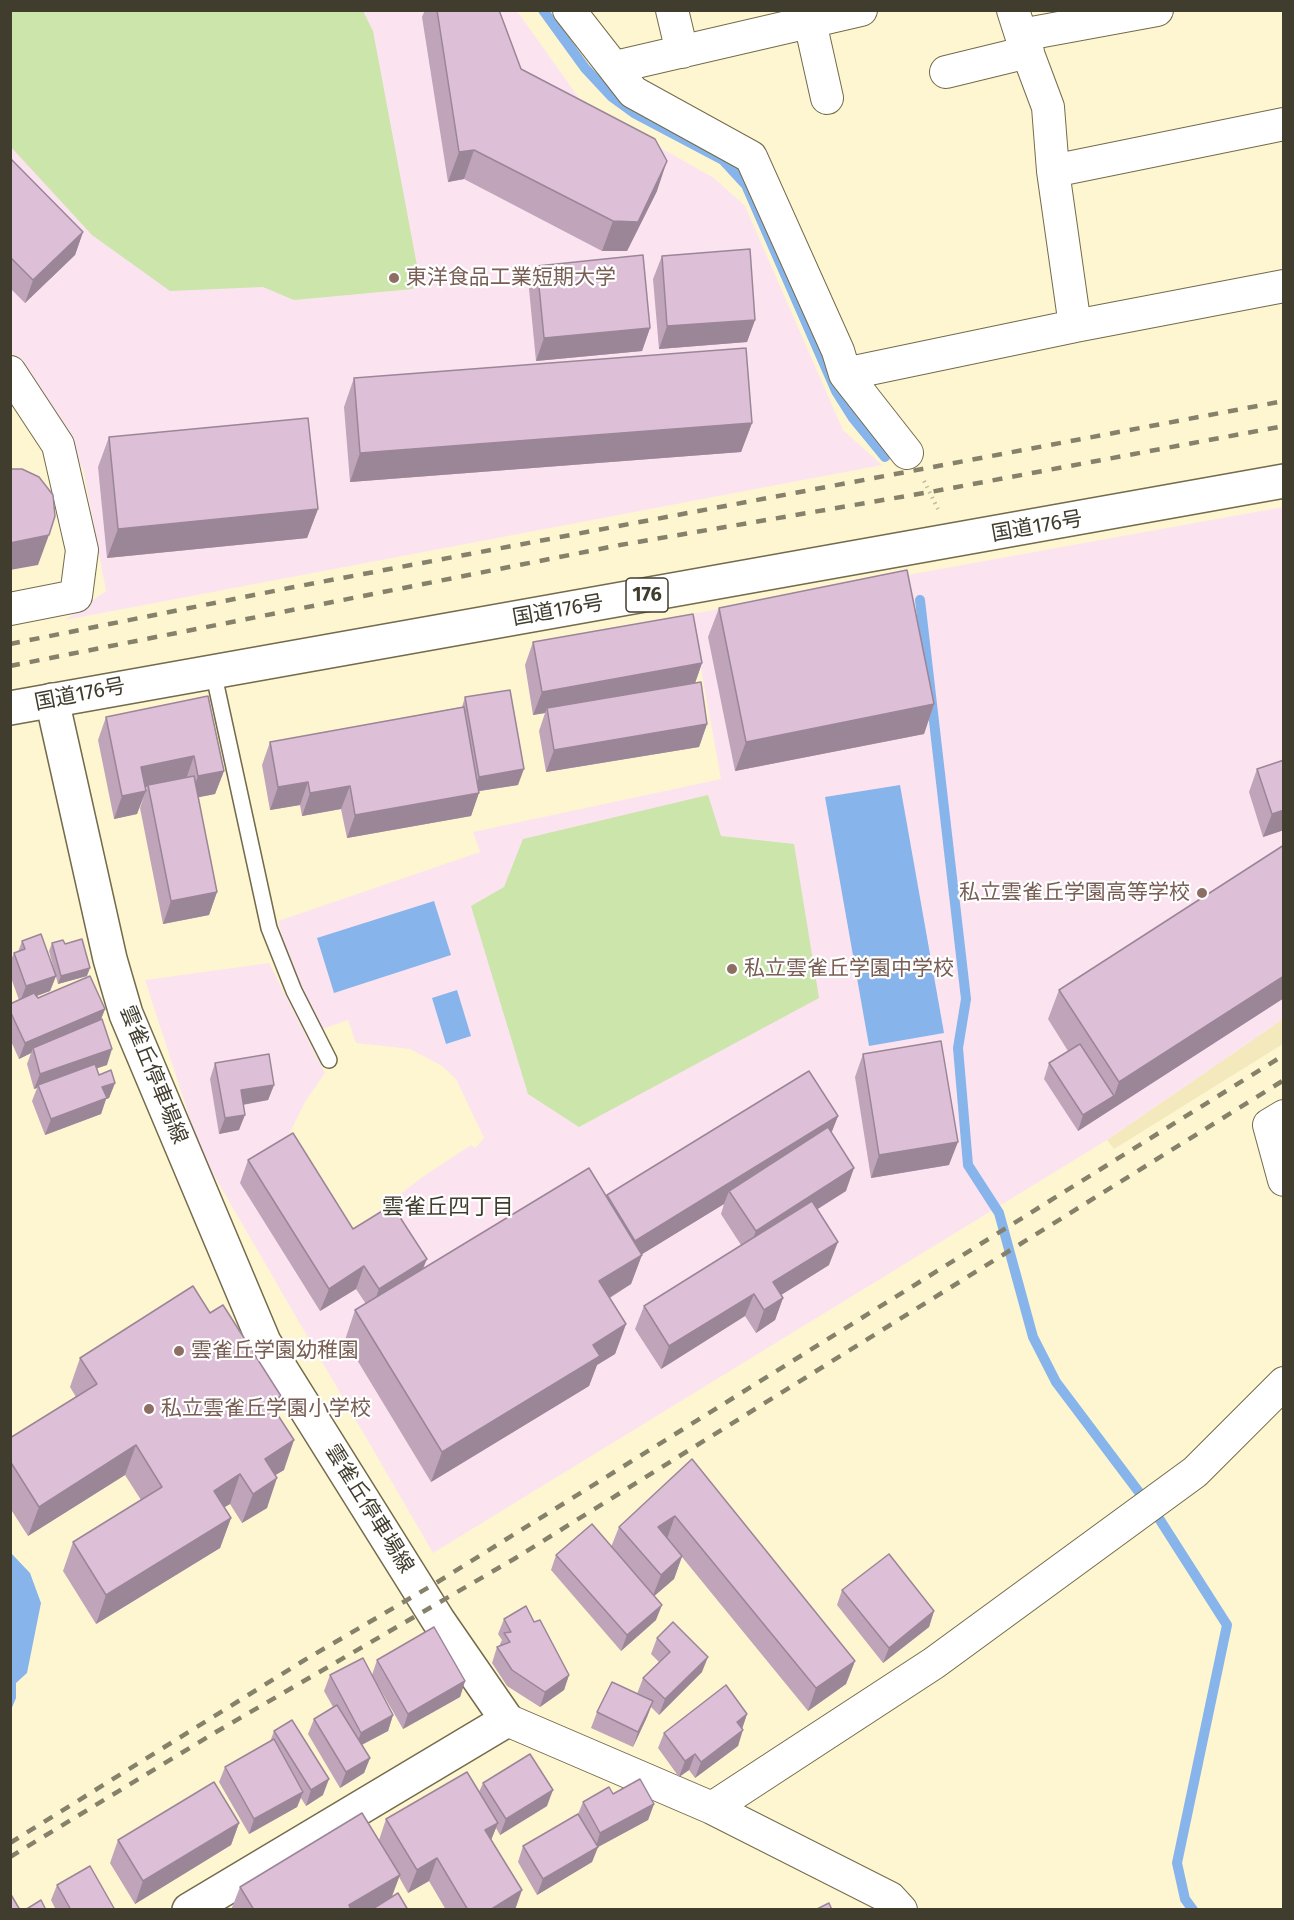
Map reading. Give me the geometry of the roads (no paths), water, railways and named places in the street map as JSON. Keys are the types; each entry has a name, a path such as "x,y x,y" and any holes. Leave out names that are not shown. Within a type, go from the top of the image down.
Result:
{"main road":[{"name":"国道176号","path":"10,708 954,542 1284,481"},
{"name":"雲雀丘停車場線","path":"52,700 110,959 126,1014 264,1342 438,1620 507,1720"},
{"path":"193,1908 507,1720"}],"street":[{"path":"569,10 633,92 751,157 838,351 845,374 907,453"},
{"path":"672,10 682,52"},
{"path":"615,67 682,52 795,20 861,10"},
{"path":"946,72 1021,32 1158,10"},
{"path":"795,20 827,98"},
{"path":"1021,32 1048,107 1053,171 1075,326"},
{"path":"1053,171 1284,124"},
{"path":"845,374 1075,326 1284,286"},
{"path":"10,372 58,445 82,550 76,596 10,609"},
{"path":"1284,1116 1269,1125 1284,1180"},
{"path":"712,1808 934,1663 1195,1472 1284,1383"},
{"path":"507,1720 712,1808 890,1898 901,1910"}],"lane":[{"path":"213,671 262,904 272,939 294,991 329,1060"}],"water":[{"path":"900,785 944,1033 869,1046 825,797"},
{"path":"434,901 451,955 334,993 317,938"},
{"path":"457,990 471,1036 446,1044 432,998"},
{"path":"11,1553 30,1573 41,1603 27,1673 16,1683 16,1698 11,1710"}],"waterway":[{"path":"543,10 585,68 612,97 634,113 723,160 746,185 836,391 853,418 885,457"},
{"path":"920,600 966,999 958,1048 968,1165 999,1213 1033,1337 1056,1382 1160,1520 1227,1625 1177,1863 1185,1899 1193,1910"}],"railway":[{"path":"10,644 294,587 1284,401"},
{"path":"10,666 620,545 930,492 1284,426"},
{"path":"10,1843 303,1661 436,1583 1284,1055"},
{"path":"10,1857 216,1732 514,1559 1284,1080"}],"place":[{"name":"東洋食品工業短期大学","path":"394,278"},
{"name":"私立雲雀丘学園高等学校","path":"1202,893"},
{"name":"私立雲雀丘学園中学校","path":"732,969"},
{"name":"雲雀丘学園幼稚園","path":"179,1351"},
{"name":"私立雲雀丘学園小学校","path":"149,1409"}],"district":[{"name":"雲雀丘四丁目","path":"448,1208"}]}
